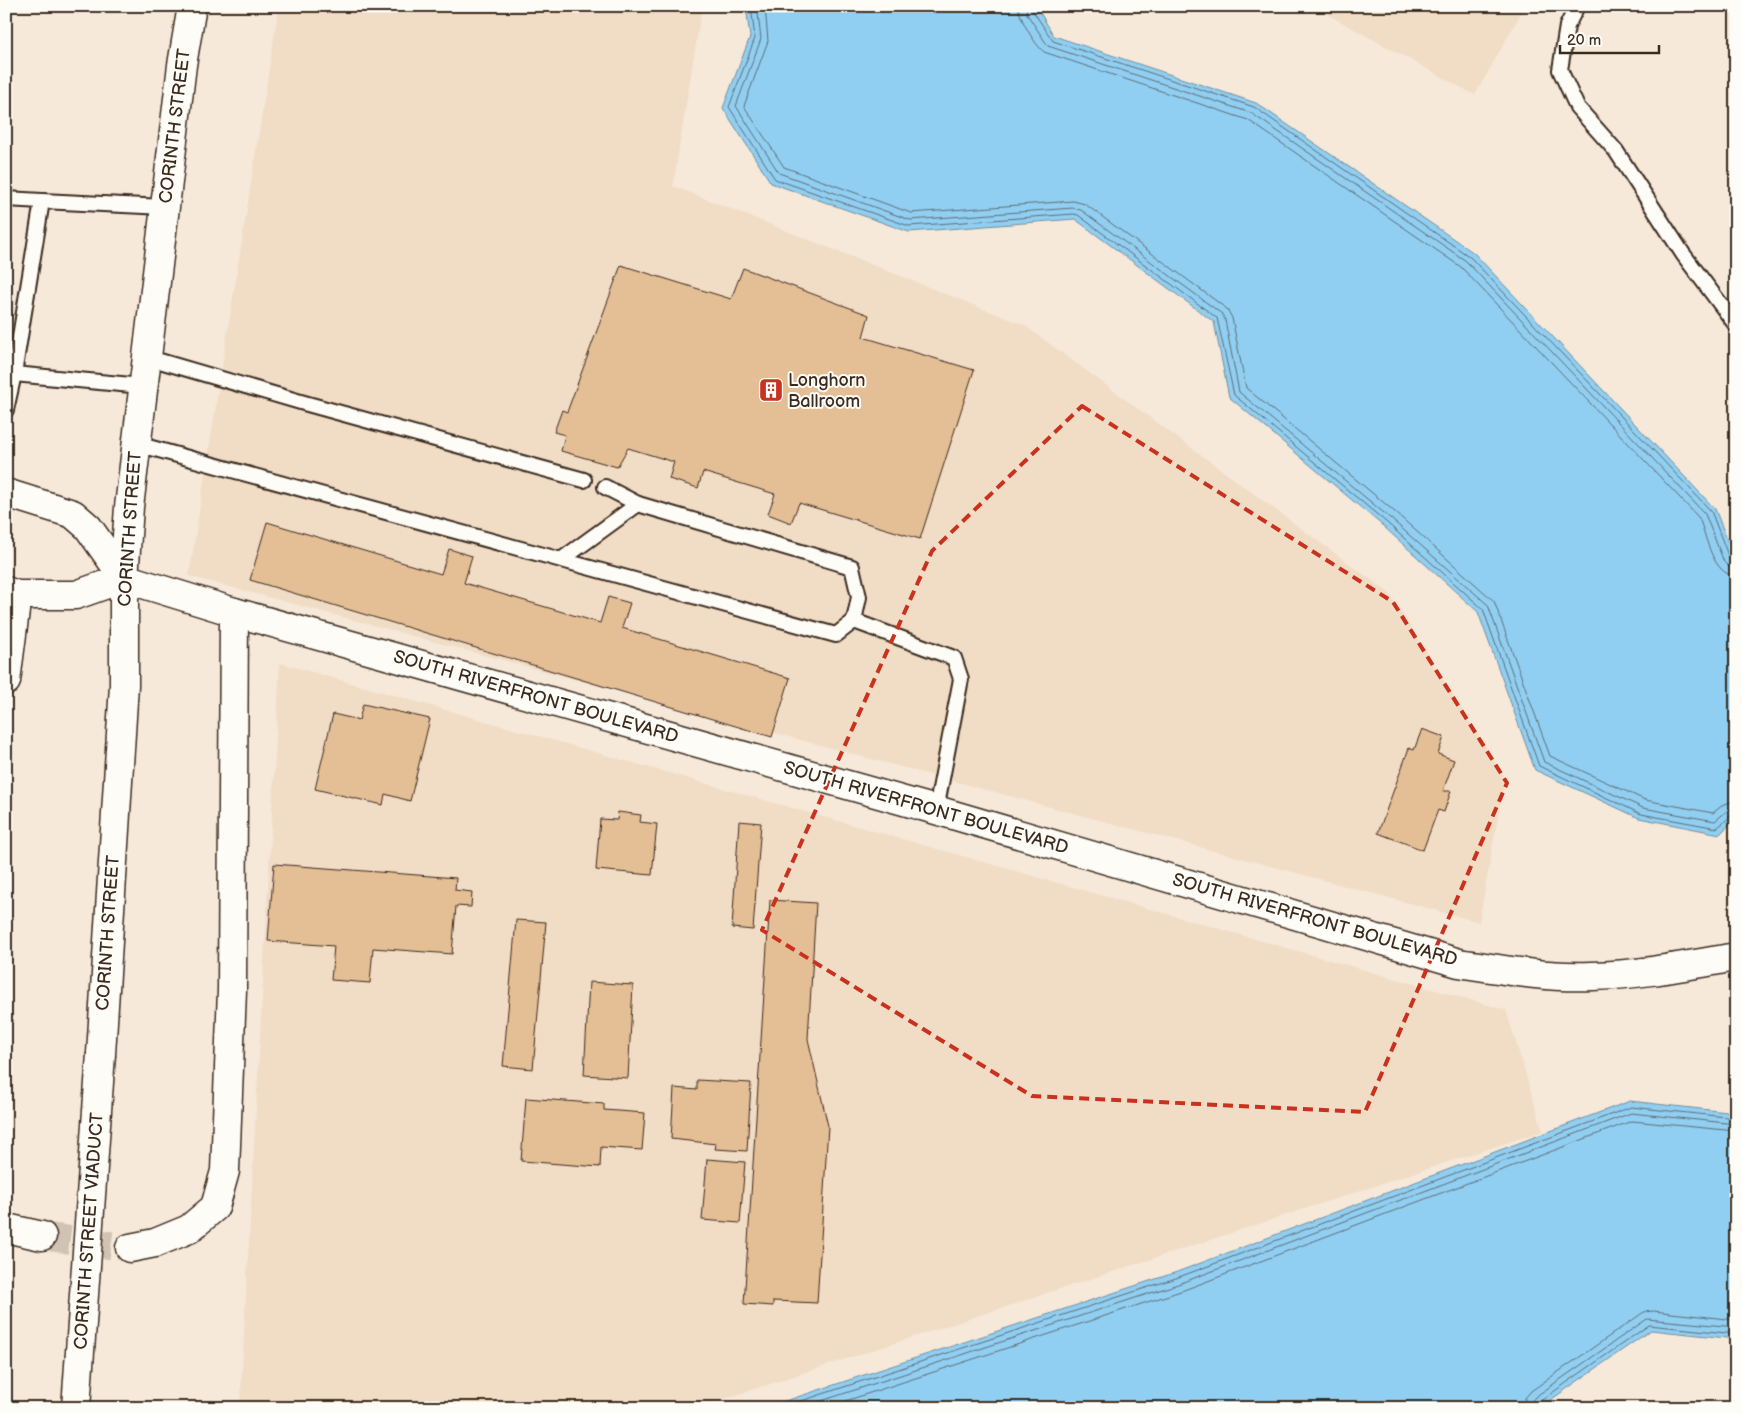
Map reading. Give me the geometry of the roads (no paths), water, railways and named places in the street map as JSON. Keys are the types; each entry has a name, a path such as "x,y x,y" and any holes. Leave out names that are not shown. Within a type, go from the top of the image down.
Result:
{"street":[{"name":"CORINTH STREET","path":"101,1054 124,685 124,578 129,507 164,207 182,65 192,6"},
{"path":"6,492 73,514 88,527 124,578 76,595 12,593 6,681"},
{"name":"SOUTH RIVERFRONT BOULEVARD","path":"124,578 234,612 936,810 1460,962 1525,973 1592,976 1676,968 1736,957"},
{"path":"130,1248 155,1243 189,1229 215,1207 225,1171 232,990 234,612"},
{"name":"CORINTH STREET VIADUCT","path":"76,1408 101,1054"},
{"path":"6,1228 42,1236"}],"lane":[{"path":"1578,6 1567,26 1560,70 1577,107 1616,151 1683,254 1736,326"},
{"path":"6,199 164,207"},
{"path":"6,410 10,373 42,201"},
{"path":"146,357 304,403 584,480"},
{"path":"10,373 142,386"},
{"path":"137,444 836,635 854,622 859,598 852,567 638,504 605,487"},
{"path":"562,560 638,504"},
{"path":"854,622 954,658 961,679 936,810"}],"water":[{"path":"746,6 1036,6 1054,36 1256,103 1474,253 1715,509 1736,562 1736,818 1720,834 1639,818 1535,770 1478,612 1383,526 1229,397 1214,322 1075,219 909,232 771,183 723,108 750,37"},
{"path":"1630,1101 1736,1113 1736,1339 1651,1330 1539,1408 764,1408 1177,1272"}],"tunnel":[{"path":"42,1236 130,1248"}],"place":[{"name":"Longhorn Ballroom","path":"771,390"}]}
